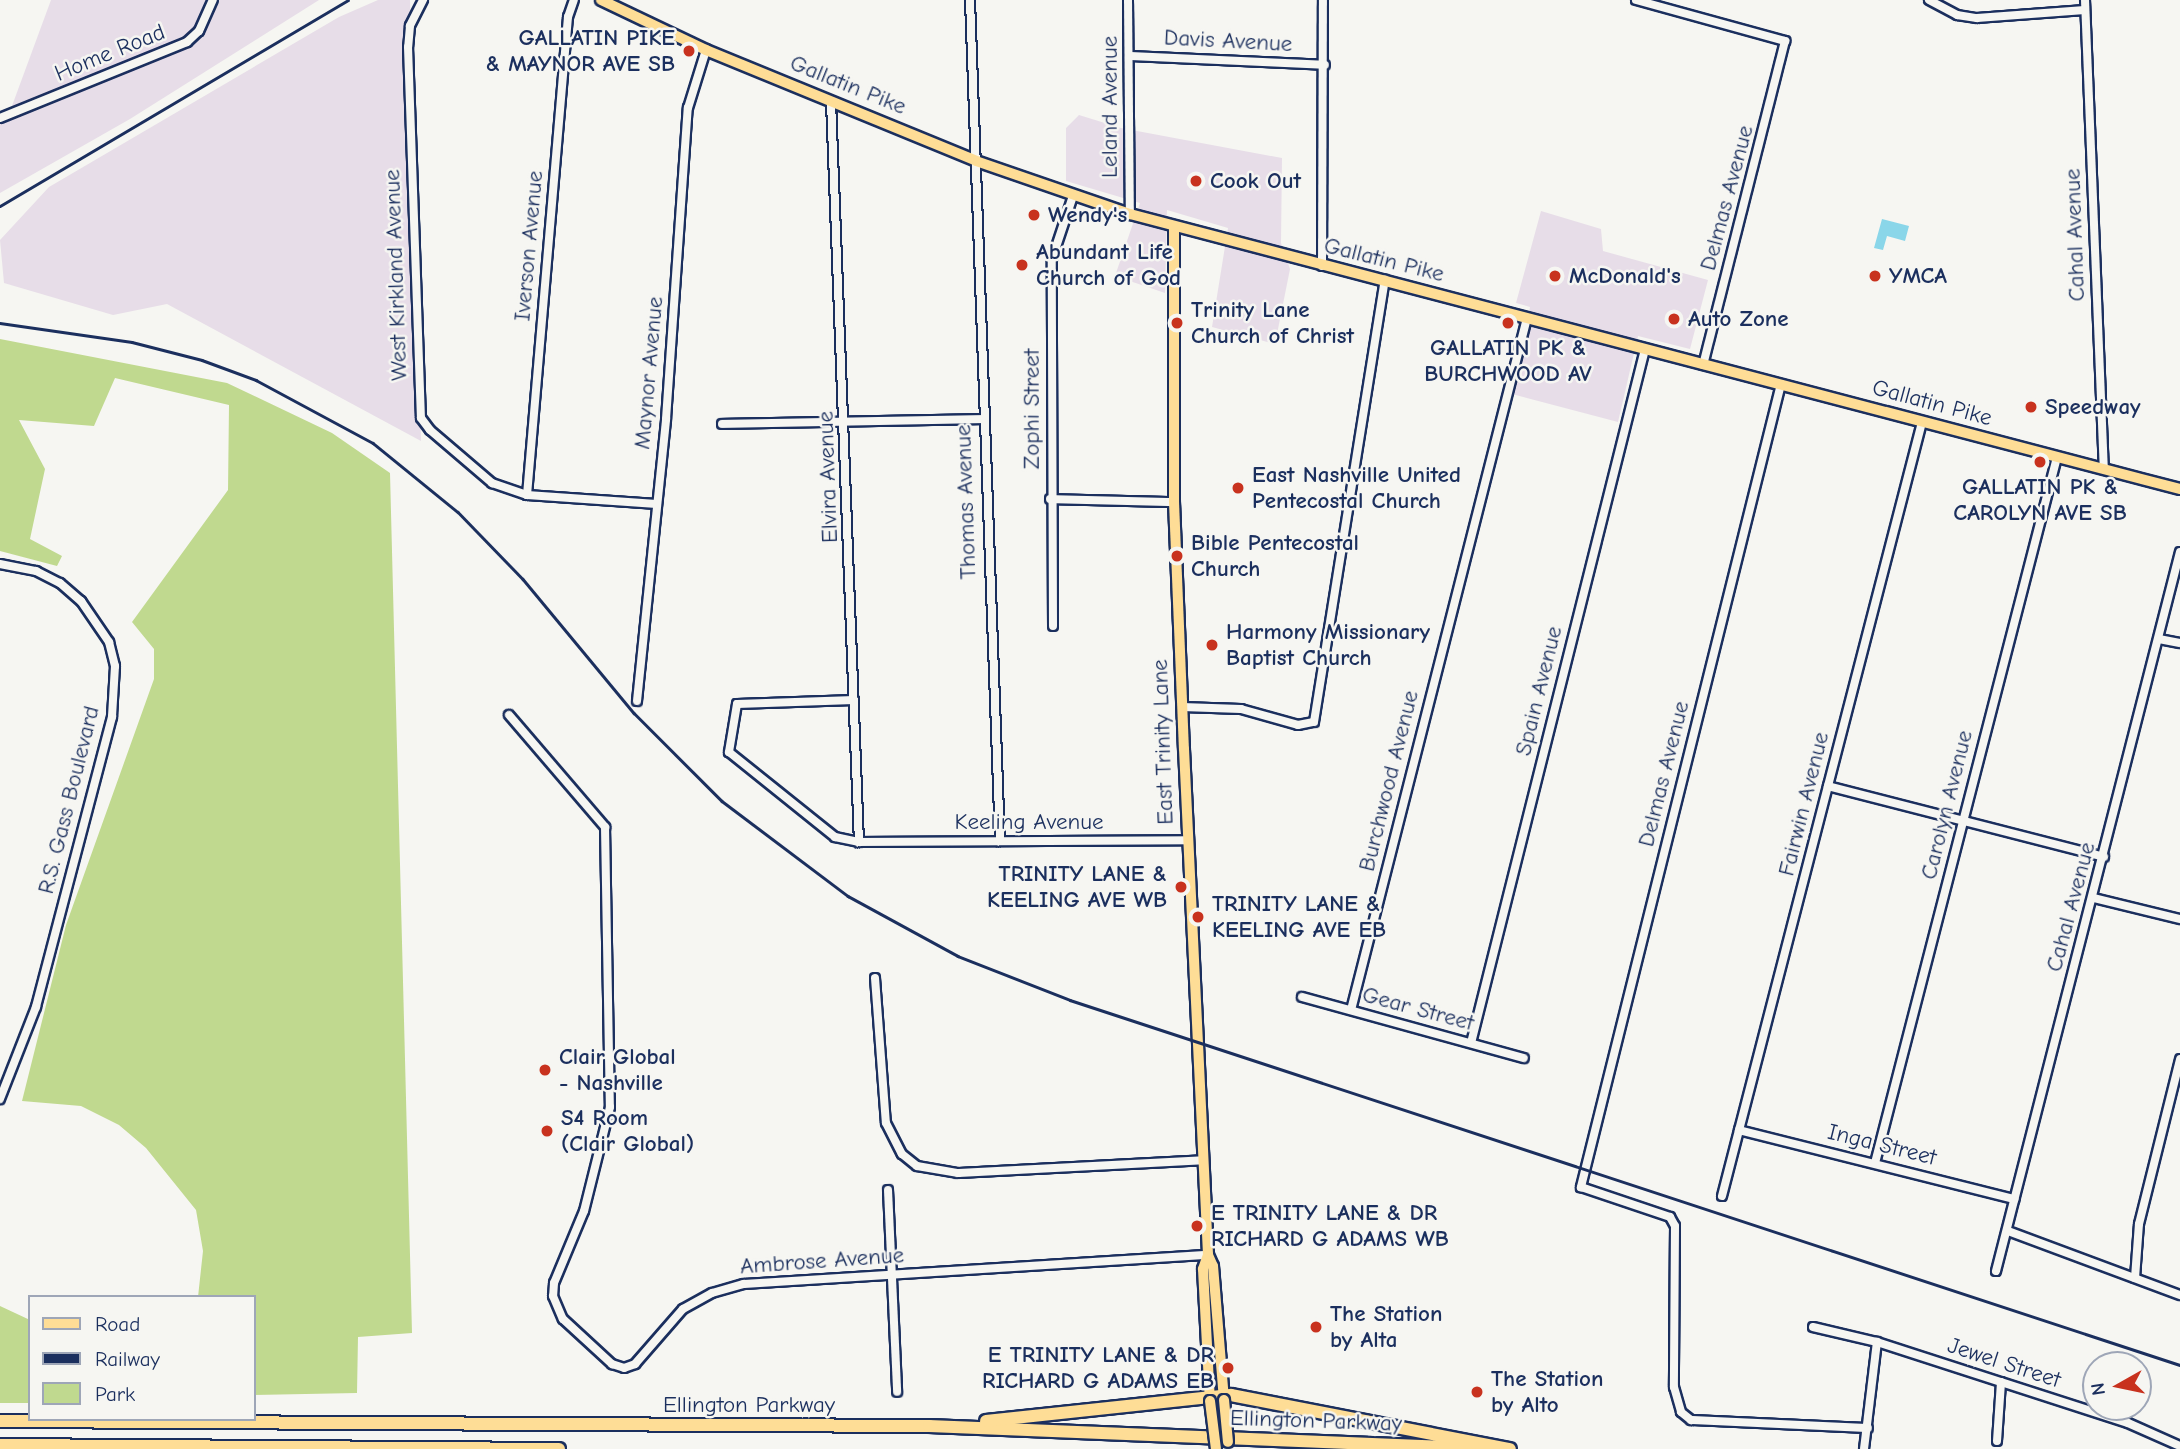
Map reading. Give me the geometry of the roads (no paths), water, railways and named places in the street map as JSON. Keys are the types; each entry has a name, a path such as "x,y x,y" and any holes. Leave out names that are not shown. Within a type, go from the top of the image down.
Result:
{"highway":[{"path":"929,1426 1224,1398 1510,1449"},
{"name":"Ellington Parkway","path":"0,1421 929,1426 1497,1449"},
{"path":"0,1445 559,1449"}],"main road":[{"name":"Gallatin Pike","path":"601,0 706,50 976,161 1130,214 2180,489"},
{"name":"East Trinity Lane","path":"1174,227 1174,502 1182,707 1208,1255 1229,1449"},
{"name":"East Trinity Lane","path":"1208,1255 1203,1269 1210,1399 1216,1449"}],"street":[{"name":"Home Road","path":"0,118 187,42 198,31 213,0"},
{"name":"West Kirkland Avenue","path":"423,0 410,26 408,47 421,418 430,430 492,483 527,495 657,504"},
{"name":"Iverson Avenue","path":"527,495 568,17 573,0"},
{"name":"Thomas Avenue","path":"970,0 982,419 1000,841"},
{"name":"Leland Avenue","path":"1128,0 1130,214"},
{"path":"1322,266 1325,65 1323,0"},
{"name":"Delmas Avenue","path":"1636,0 1785,41 1703,365"},
{"path":"1929,0 1957,15 1977,18 2085,10"},
{"name":"Cahal Avenue","path":"2085,0 2104,469"},
{"name":"Maynor Avenue","path":"637,701 657,504 688,108 706,50"},
{"name":"Davis Avenue","path":"1129,56 1325,65"},
{"name":"Elvira Avenue","path":"831,101 846,419 859,842"},
{"name":"Zophi Street","path":"1053,626 1050,499 1052,259 1073,196"},
{"path":"1182,707 1241,709 1298,725 1314,722 1385,280"},
{"name":"Burchwood Avenue","path":"1351,1010 1527,318"},
{"name":"Spain Avenue","path":"1471,1043 1645,349"},
{"name":"Delmas Avenue","path":"1781,384 1581,1187 1661,1214 1675,1226 1674,1387 1681,1412 1691,1420 1868,1428"},
{"path":"722,424 846,419 982,419"},
{"name":"Fairwin Avenue","path":"1722,1196 1922,422"},
{"name":"Carolyn Avenue","path":"1875,1163 2057,457"},
{"path":"1050,499 1174,502"},
{"name":"Cahal Avenue","path":"1996,1271 2094,898 2180,552"},
{"name":"R.S. Gass Boulevard","path":"0,564 36,571 60,583 81,601 109,642 115,666 112,717 36,1007 0,1099"},
{"path":"2159,639 2180,643"},
{"path":"854,700 737,704 729,752 835,837 859,842"},
{"name":"Ambrose Avenue","path":"509,715 605,827 610,1107 584,1211 554,1283 555,1309 612,1364 624,1368 635,1364 683,1309 712,1293 776,1280 1208,1255"},
{"path":"1828,786 2104,857"},
{"name":"Keeling Avenue","path":"859,842 1188,840"},
{"path":"2094,898 2180,919"},
{"path":"875,978 886,1123 902,1154 917,1167 958,1173 1204,1160"},
{"name":"Gear Street","path":"1302,997 1524,1058"},
{"path":"2135,1278 2139,1224 2180,1059"},
{"name":"Inga Street","path":"1739,1130 2014,1199"},
{"path":"888,1190 897,1392"},
{"path":"2008,1231 2180,1295"},
{"name":"Jewel Street","path":"1813,1327 1877,1342 2129,1423 2180,1446"},
{"path":"1864,1449 1877,1342"},
{"path":"1997,1441 2001,1382"}],"water":[{"path":"1882,219 1909,226 1905,241 1887,236 1883,250 1874,248"}],"railway":[{"path":"0,206 348,0"},
{"path":"0,323 132,342 202,360 256,380 373,443 458,512 523,579 634,713 722,801 848,896 958,956 1070,1000 2180,1365"}],"place":[{"name":"GALLATIN PIKE & MAYNOR AVE SB","path":"689,51"},
{"name":"Cook Out","path":"1196,181"},
{"name":"Wendy's","path":"1034,215"},
{"name":"Abundant Life Church of God","path":"1022,265"},
{"name":"McDonald's","path":"1555,276"},
{"name":"YMCA","path":"1875,276"},
{"name":"Auto Zone","path":"1674,319"},
{"name":"Trinity Lane Church of Christ","path":"1177,323"},
{"name":"GALLATIN PK & BURCHWOOD AV","path":"1508,323"},
{"name":"Speedway","path":"2031,407"},
{"name":"GALLATIN PK & CAROLYN AVE SB","path":"2040,462"},
{"name":"East Nashville United Pentecostal Church","path":"1238,488"},
{"name":"Bible Pentecostal Church","path":"1177,556"},
{"name":"Harmony Missionary Baptist Church","path":"1212,645"},
{"name":"TRINITY LANE & KEELING AVE WB","path":"1181,887"},
{"name":"TRINITY LANE & KEELING AVE EB","path":"1198,917"},
{"name":"Clair Global - Nashville","path":"545,1070"},
{"name":"S4 Room (Clair Global)","path":"547,1131"},
{"name":"E TRINITY LANE & DR RICHARD G ADAMS WB","path":"1197,1226"},
{"name":"The Station by Alta","path":"1316,1327"},
{"name":"E TRINITY LANE & DR RICHARD G ADAMS EB","path":"1228,1368"},
{"name":"The Station by Alto","path":"1477,1392"}]}
